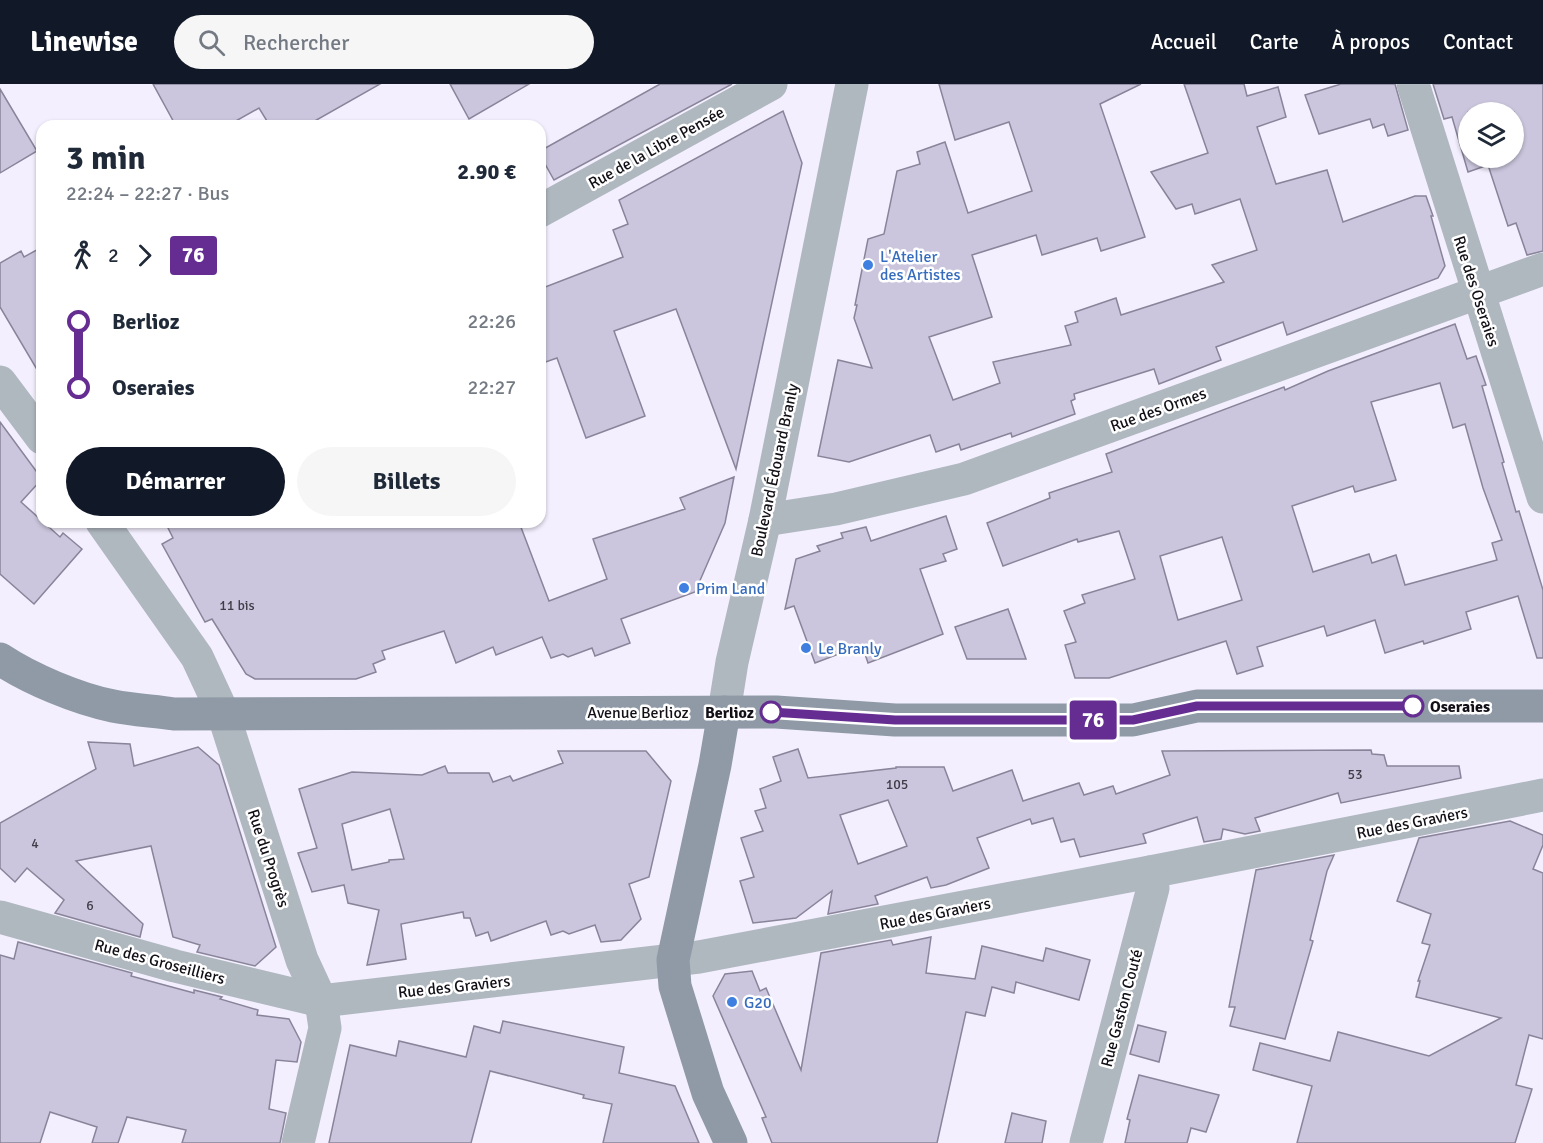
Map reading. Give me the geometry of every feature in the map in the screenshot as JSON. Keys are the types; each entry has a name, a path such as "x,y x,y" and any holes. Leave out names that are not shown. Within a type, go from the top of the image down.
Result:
{"main road":[{"name":"Avenue Berlioz","path":"0,659 59,688 113,706 174,714 776,712 895,720 1133,720 1197,706 1543,706"},
{"name":"Avenue Berlioz","path":"1484,707 1543,722"},
{"name":"Boulevard Édouard Branly","path":"724,712 716,765 673,960 675,986 708,1093 731,1143"}],"street":[{"name":"Rue de la Libre Pensée","path":"546,208 771,84"},
{"name":"Boulevard Édouard Branly","path":"724,712 732,662 765,520 852,84"},
{"name":"Rue des Oseraies","path":"1413,84 1543,497"},
{"name":"Rue des Ormes","path":"765,520 836,509 964,479 1543,269"},
{"path":"0,382 36,430"},
{"name":"Rue du Progrès","path":"106,528 197,657 223,713 302,960 321,1001 325,1028 298,1143"},
{"name":"Rue des Graviers","path":"321,1001 673,960 774,944 1543,795"},
{"name":"Rue Gaston Couté","path":"1086,1143 1153,888 1150,872"},
{"name":"Rue des Groseilliers","path":"0,917 175,966 321,1001"}],"building":[{"path":"153,84 380,84 317,120 266,120 259,108 238,120 173,120"},
{"path":"450,84 529,84 469,119"},
{"path":"660,84 732,84 554,180 546,166 546,148"},
{"path":"939,84 1141,84 1100,104 1145,237 1101,251 1097,238 1042,255 1036,235 972,255 992,317 929,337 953,400 1000,383 993,362 1071,345 1065,326 1078,322 1075,312 1116,298 1121,315 1224,282 1212,265 1257,250 1240,199 1195,214 1192,204 1176,209 1151,172 1208,153 1184,84 1244,84 1247,96 1278,87 1286,117 1257,127 1276,184 1327,170 1343,222 1415,196 1426,196 1445,266 1438,278 1287,335 1283,322 1216,347 1221,360 1159,384 1154,369 1074,394 1075,399 1071,401 1075,414 1012,437 1011,433 961,450 959,444 936,452 930,435 849,462 818,456 838,360 872,368 854,318 857,305 855,305 868,239 884,234 897,171 920,164 917,152 945,142 968,213 1032,191 1009,122 955,140"},
{"path":"1341,84 1395,84 1408,130 1388,136 1384,124 1373,128 1370,119 1319,134 1305,95"},
{"path":"1433,84 1543,84 1543,251 1527,255 1516,223 1508,226 1489,168 1524,168 1524,102 1458,102 1458,138 1452,117 1444,119"},
{"path":"0,89 36,152 0,173"},
{"path":"783,111 802,163 736,469 676,309 614,331 645,416 586,438 557,358 546,362 546,287 623,257 613,230 628,224 619,200"},
{"path":"1467,168 1479,168 1468,172"},
{"path":"36,250 36,368 0,307 0,263 21,251 24,257"},
{"path":"1455,324 1467,359 1476,356 1486,385 1482,386 1504,462 1502,463 1543,590 1543,658 1537,658 1518,596 1466,612 1471,629 1424,644 1423,641 1385,653 1375,620 1327,636 1324,626 1257,647 1263,666 1237,674 1226,641 1109,678 1075,678 1065,645 1076,642 1064,611 1085,603 1082,595 1135,579 1119,531 1078,542 1077,539 1003,566 987,523 1050,498 1049,493 1112,472 1106,454 1284,387 1285,390 1328,371","holes":["1440,383 1453,428 1465,424 1483,488 1502,540 1492,543 1497,560 1405,585 1396,555 1372,563 1369,554 1313,572 1292,506 1353,486 1355,492 1396,480 1371,402","1222,537 1242,600 1178,620 1160,556"]},
{"path":"0,422 36,471 36,486 21,502 36,515 36,528 50,528 60,537 63,533 82,549 34,604 0,574"},
{"path":"734,477 725,523 695,592 621,619 630,643 595,656 592,648 568,657 563,654 551,658 542,637 496,655 493,647 456,663 444,631 382,651 385,659 373,664 376,672 356,679 255,679 246,674 212,619 205,622 162,544 173,538 168,528 521,528 549,601 607,579 593,539 685,509 680,498"},
{"path":"946,516 957,549 943,554 946,561 920,569 943,634 868,663 862,645 815,663 794,606 785,609 796,559 820,551 817,546 843,538 841,533 866,527 871,541"},
{"path":"1008,609 1026,659 967,659 955,627"},
{"path":"88,742 130,744 134,766 198,747 219,765 276,947 255,966 197,952 200,945 173,937 151,846 76,861 143,924 140,937 55,913 64,900 27,868 15,882 0,868 0,823 96,769"},
{"path":"798,749 808,778 896,767 944,767 953,791 1012,770 1023,801 1079,783 1084,795 1113,786 1116,794 1170,775 1162,751 1371,750 1372,754 1384,755 1387,766 1459,766 1461,778 1341,803 1338,793 1255,818 1260,831 1245,834 1223,829 1221,839 1204,842 1197,817 1143,834 1146,843 1080,857 1074,839 1061,842 1053,818 1032,824 1030,819 977,838 989,868 946,885 931,888 927,877 875,896 878,904 828,914 832,891 796,918 753,923 740,881 754,877 741,838 763,831 755,811 766,808 760,789 781,781 773,757","holes":["888,800 907,846 858,864 840,815"]},
{"path":"558,751 646,751 671,781 649,877 629,884 641,919 621,940 601,942 595,925 569,934 563,931 551,935 546,921 491,941 488,932 476,936 470,918 464,918 463,912 401,924 406,959 367,965 379,910 348,903 344,885 312,892 298,853 317,848 299,789 352,772 422,775 445,766 448,773 489,773 493,782 510,776 513,781 563,763","holes":["390,809 404,859 389,860 389,862 352,870 342,824"]},
{"path":"1510,821 1543,835 1543,845 1533,869 1543,873 1543,1039 1529,1035 1516,1085 1532,1089 1515,1143 1297,1143 1312,1086 1253,1070 1260,1043 1330,1061 1338,1032 1429,1056 1501,1018 1416,997 1420,981 1418,981 1430,945 1422,943 1431,914 1397,901 1419,838"},
{"path":"1334,855 1327,871 1310,940 1313,941 1285,1039 1230,1026 1235,1007 1229,1007 1256,870"},
{"path":"931,937 926,973 975,979 982,946 1043,961 1046,948 1090,960 1079,1000 1016,982 1014,993 992,987 985,1016 966,1012 937,1143 772,1143 762,1118 766,1117 713,996 725,974 752,971 760,991 766,988 801,1070 821,953 891,940 893,945"},
{"path":"18,942 132,973 131,976 194,993 194,990 222,997 220,999 258,1010 257,1015 289,1019 301,1042 297,1062 276,1060 269,1109 286,1113 280,1143 182,1143 186,1130 127,1117 118,1143 92,1143 97,1127 50,1112 40,1143 0,1143 0,955 14,959"},
{"path":"503,1021 624,1047 619,1073 675,1086 699,1143 603,1143 612,1104 490,1071 471,1143 329,1143 350,1045 396,1056 399,1041 466,1057 474,1026 500,1033"},
{"path":"1138,1025 1166,1032 1159,1062 1130,1054"},
{"path":"1139,1075 1219,1095 1206,1132 1191,1128 1187,1143 1125,1143 1130,1120 1127,1119"},
{"path":"1012,1113 1046,1121 1042,1143 1005,1143"}],"bus line":[{"name":"76","path":"771,712 895,720 1133,720 1197,706 1413,706"}],"place":[{"name":"L'Atelier des Artistes","path":"868,265"},
{"name":"Prim Land","path":"684,588"},
{"name":"Le Branly","path":"806,648"},
{"name":"Oseraies","path":"1413,706"},
{"name":"Berlioz","path":"771,712"},
{"name":"G20","path":"732,1002"}]}
